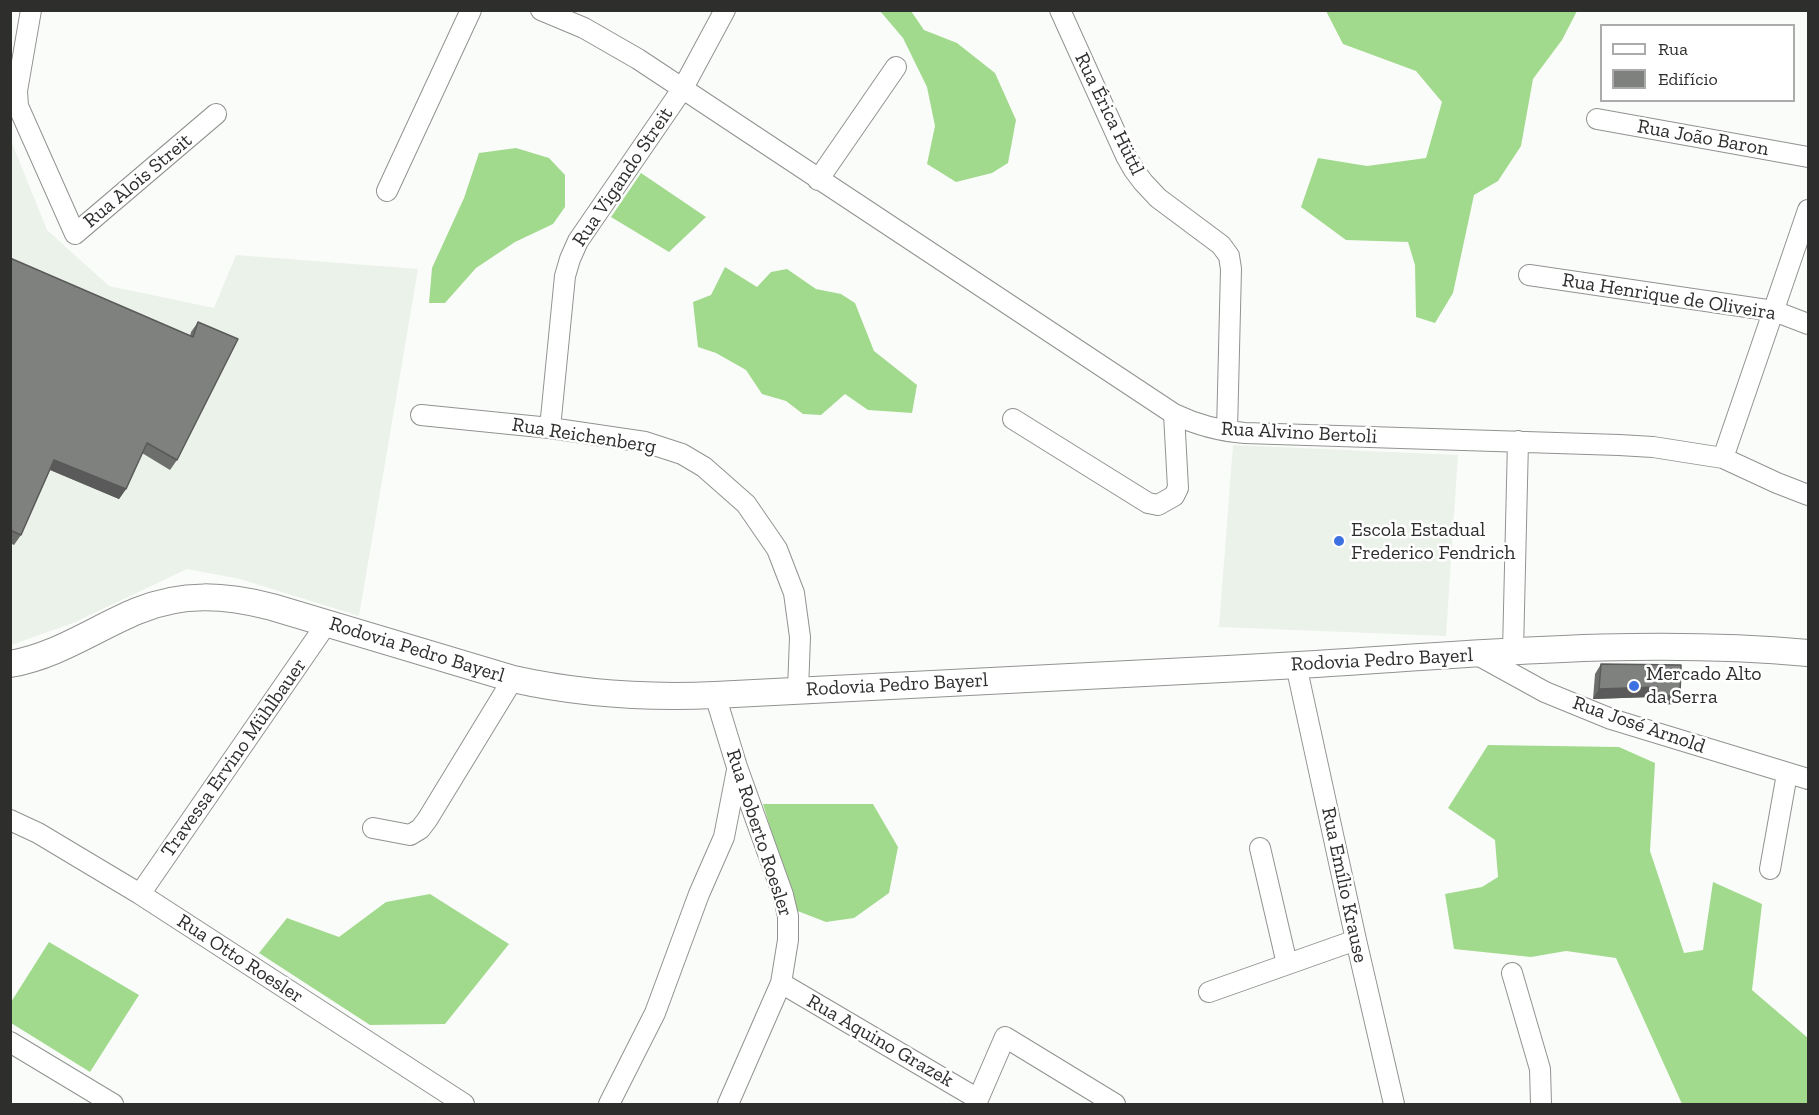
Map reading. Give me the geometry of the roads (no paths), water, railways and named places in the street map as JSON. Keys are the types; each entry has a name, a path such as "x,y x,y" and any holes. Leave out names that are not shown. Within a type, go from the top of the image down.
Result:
{"main road":[{"name":"Rodovia Pedro Bayerl","path":"10,664 55,651 138,611 196,597 223,597 252,602 539,685 625,696 716,695 1296,665 1568,647 1727,646 1809,653"}],"street":[{"name":"Rua Alois Streit","path":"31,10 17,91 18,106 75,234 216,114"},
{"path":"387,191 471,10"},
{"name":"Rua Alvino Bertoli","path":"541,10 584,28 614,44 1174,414 1207,428 1227,431 1653,447 1724,458 1776,483 1809,495"},
{"name":"Rua Vigando Streit","path":"550,428 565,276 570,259 578,241 683,88 725,10"},
{"name":"Rua Érica Hüttl","path":"1060,10 1126,156 1143,182 1158,198 1212,236 1229,256 1231,269 1227,431"},
{"path":"818,180 896,68"},
{"name":"Rua João Baron","path":"1597,119 1809,157"},
{"path":"1724,458 1809,210"},
{"name":"Rua Henrique de Oliveira","path":"1529,275 1774,311 1809,324"},
{"path":"1013,419 1148,503 1158,505 1174,495 1178,488 1174,414"},
{"name":"Rua Reichenberg","path":"421,415 550,428 645,442 682,454 704,467 746,504 777,549 794,593 800,637 798,690"},
{"path":"1513,651 1518,441"},
{"name":"Travessa Ervino Mühlbauer","path":"140,894 327,623"},
{"name":"Rua José Arnold","path":"1476,654 1545,692 1611,719 1809,779"},
{"name":"Rua Emílio Krause","path":"1296,665 1394,1104"},
{"path":"373,828 410,835 420,829 513,679"},
{"name":"Rua Roberto Roesler","path":"716,695 737,767 783,895 788,916 788,940 781,983 728,1104"},
{"path":"609,1104 655,1013 699,894 724,837 737,767"},
{"path":"1770,869 1787,774"},
{"name":"Rua Otto Roesler","path":"10,820 38,833 140,894 464,1104"},
{"path":"1260,848 1287,964"},
{"path":"1209,992 1356,940"},
{"path":"1512,973 1540,1069 1540,1104"},
{"name":"Rua Aquino Grazek","path":"781,983 977,1102"},
{"path":"977,1102 1005,1037 1116,1104"},
{"path":"10,1042 113,1104"}],"place":[{"name":"Escola Estadual Frederico Fendrich","path":"1339,541"},
{"name":"Mercado Alto da Serra","path":"1634,686"}]}
